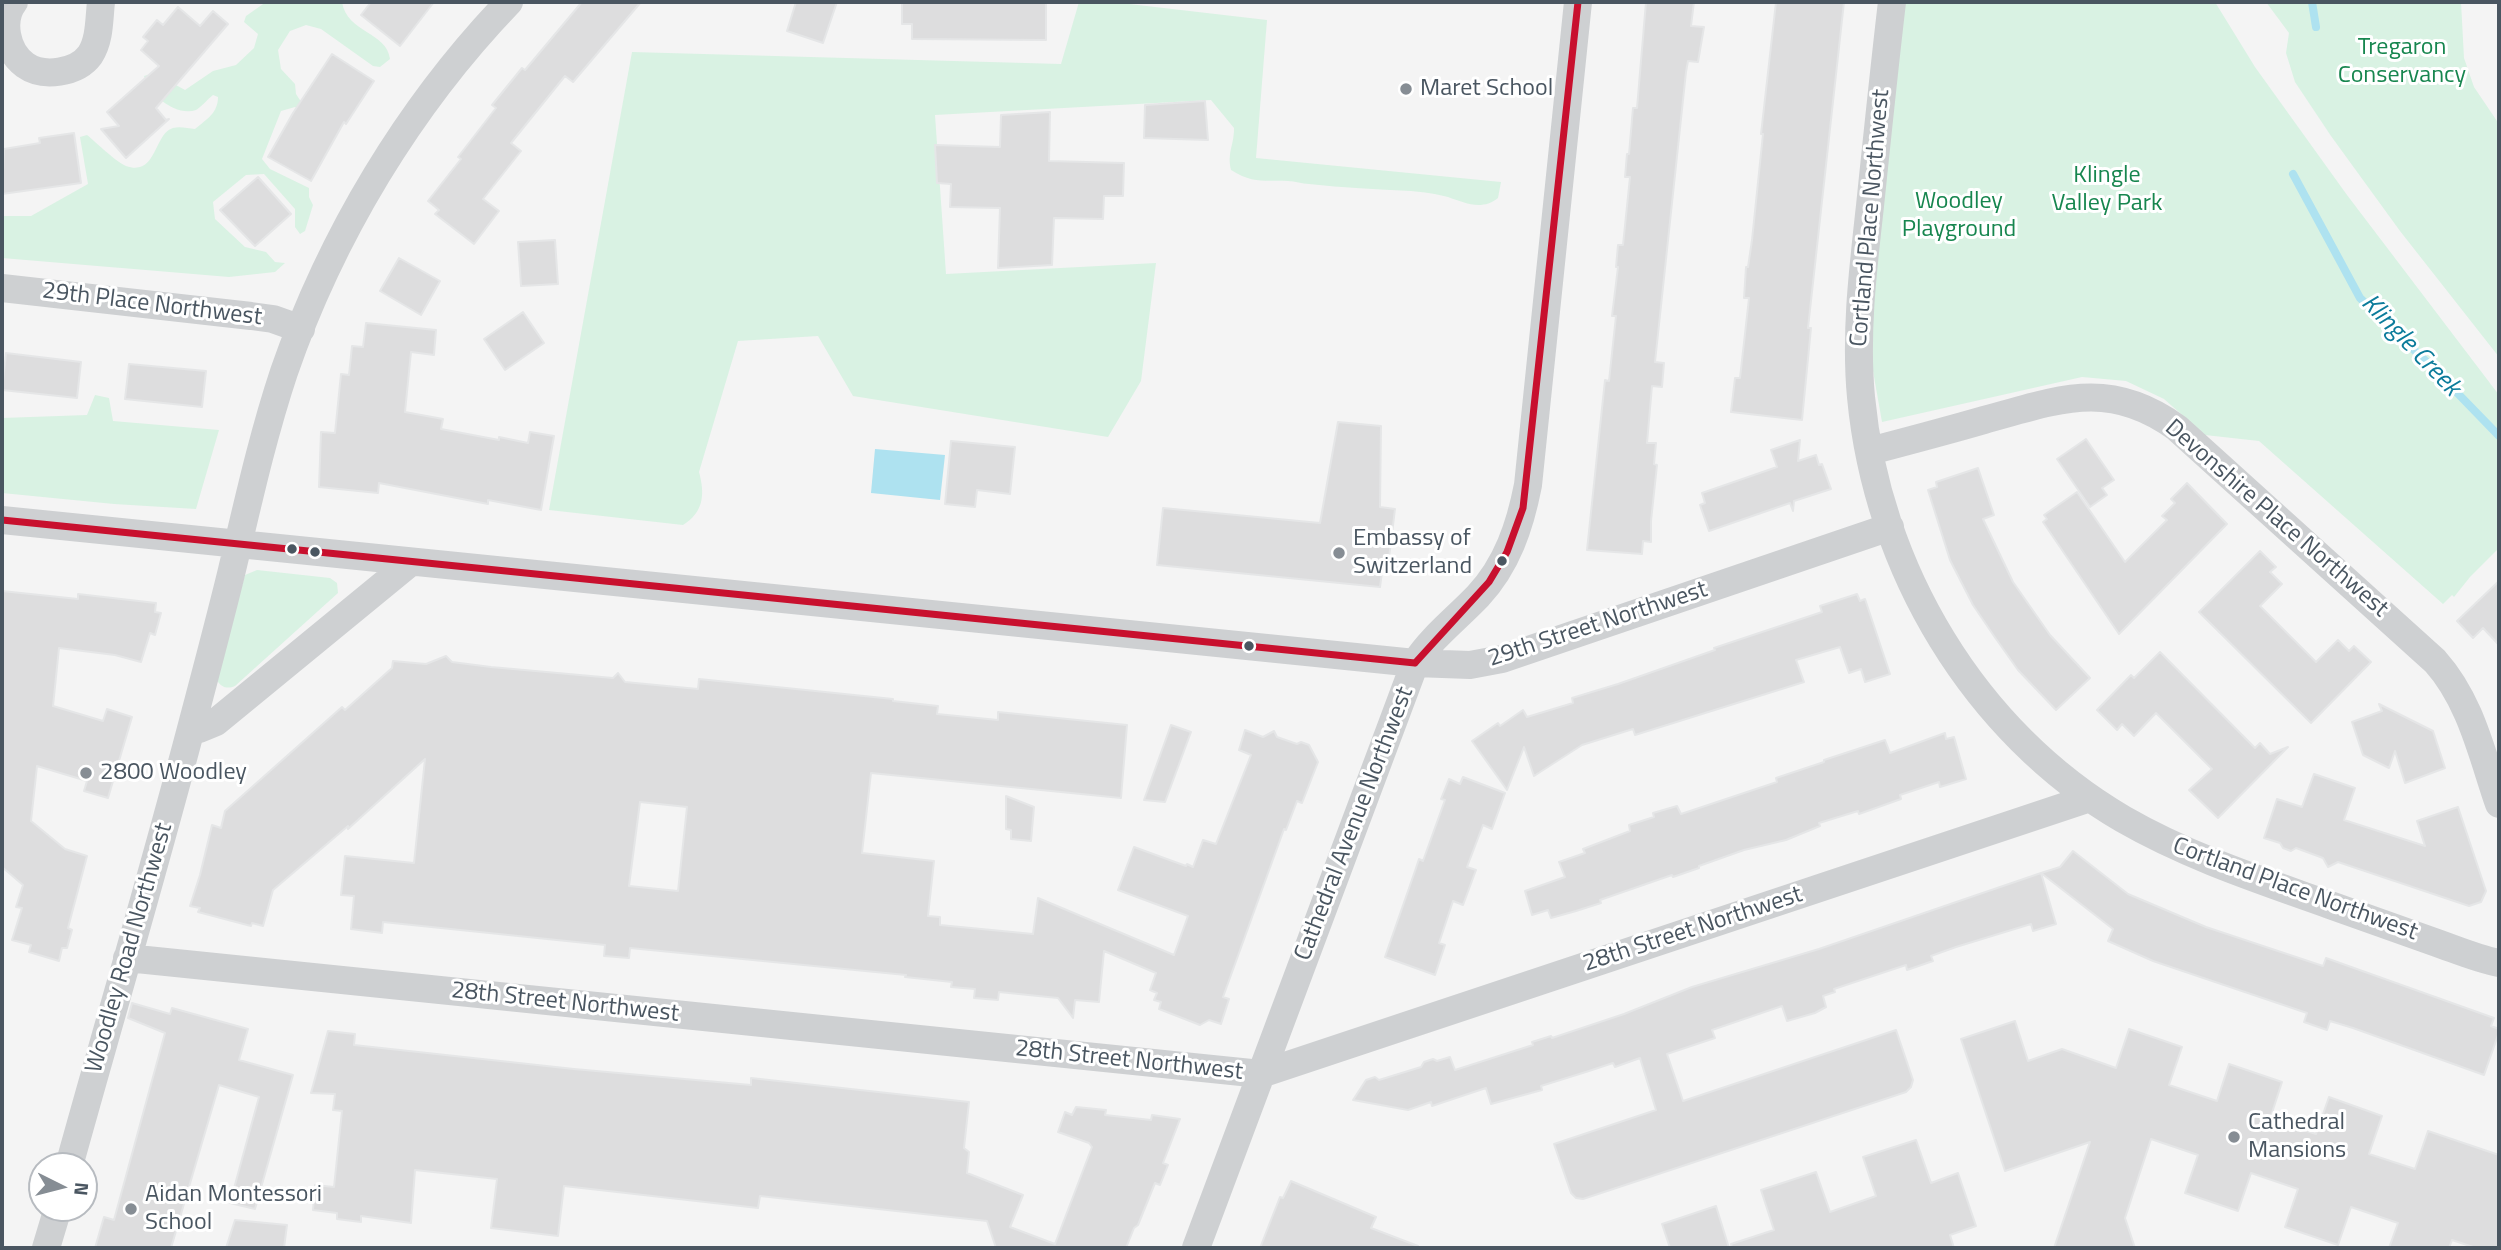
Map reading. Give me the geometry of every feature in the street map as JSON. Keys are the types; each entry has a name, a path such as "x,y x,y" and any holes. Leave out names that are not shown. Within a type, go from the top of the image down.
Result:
{"street":[{"path":"14,2 9,8 5,23 13,52 26,66 41,71 58,72 77,66 89,55 97,40 102,2"},
{"name":"Woodley Road Northwest","path":"73,1152 191,729 245,511 283,374 334,256 384,163 442,80 509,2"},
{"name":"Cathedral Avenue Northwest","path":"1196,1248 1415,663 1428,644 1475,599 1494,576 1513,541 1524,508 1578,2"},
{"name":"Cortland Place Northwest","path":"1892,2 1860,308 1861,397 1870,451 1890,527 1914,590 1961,668 1991,706 2054,771 2090,798 2146,831 2202,859 2499,963"},
{"name":"29th Place Northwest","path":"2,288 273,319 301,329"},
{"name":"Devonshire Place Northwest","path":"1870,451 2068,398 2111,398 2139,406 2159,416 2177,428 2423,649 2446,673 2467,709 2499,804"},
{"name":"29th Street Northwest","path":"2,520 1415,663 1470,665 1502,659 1890,527"},
{"path":"191,729 199,729 216,722 411,562"},
{"name":"28th Street Northwest","path":"127,958 1261,1074 2090,798"},
{"path":"47,1248 54,1222"}],"green space":[{"path":"266,2 342,2 351,20 382,43 390,59 380,67 373,66 321,29 306,25 290,31 278,50 281,69 295,84 296,94 309,114 295,107 281,111 262,159 270,169 309,188 313,205 305,231 300,234 295,227 295,209 264,174 246,175 213,202 215,219 245,247 266,252 275,262 285,263 275,272 229,277 2,258 2,216 31,216 88,184 80,137 87,135 122,164 136,168 149,160 167,132 178,127 195,129 208,119 214,112 218,97 213,95 196,110 180,110 157,97 144,76 154,73 185,90 213,71 236,65 254,48 258,34 244,22 246,16"},
{"path":"1079,2 1112,2 1267,20 1256,158 1501,182 1498,198 1486,204 1473,205 1420,192 1246,177 1231,170 1234,128 1211,100 935,115 946,274 1156,263 1141,381 1108,437 853,396 818,336 738,341 699,472 701,502 690,520 683,525 549,510 632,52 1061,64"},
{"name":"Klingle Valley Park","path":"1903,2 2215,2 2255,67 2347,195 2499,395 2499,548 2454,597 2452,595 2443,604 2259,441 2205,435 2164,399 2126,381 2082,377 1882,422 1870,354 1874,277"},
{"name":"Tregaron Conservancy","path":"2266,2 2461,2 2464,58 2474,87 2499,124 2499,357 2400,231 2295,82 2286,53 2289,33"},
{"path":"95,395 109,398 113,421 219,430 196,509 2,493 2,418 87,415"},
{"path":"257,570 330,578 337,583 338,593 235,686 226,687 216,678 245,575"}],"water":[{"path":"875,449 945,455 940,500 871,493"}],"building":[{"path":"371,2 434,2 400,46 361,15"},
{"path":"582,2 641,2 573,82 565,76 511,143 521,151 483,199 499,211 474,244 435,214 439,210 428,201 496,108 492,105"},
{"path":"796,2 837,2 823,43 787,31"},
{"path":"902,2 1046,2 1046,40 912,39 912,24 902,24"},
{"path":"1646,2 1694,2 1691,26 1704,27 1698,62 1688,61 1686,72 1655,362 1664,363 1662,387 1652,386 1647,443 1656,443 1654,464 1657,465 1651,542 1643,541 1642,554 1587,550 1605,380 1609,381 1616,316 1612,316 1618,245 1623,245 1630,177 1625,177 1627,154 1633,108 1637,108"},
{"path":"1776,2 1844,2 1808,328 1811,328 1802,420 1731,412 1735,378 1740,378 1749,298 1744,298 1746,267 1752,240"},
{"path":"178,7 200,26 213,11 228,24 156,108 166,120 169,119 126,158 101,129 119,126 107,112 159,66 141,50 148,41 143,37 157,20 163,25"},
{"path":"332,54 374,81 346,124 344,122 311,181 268,157"},
{"path":"1205,101 1208,140 1144,138 1145,105"},
{"path":"1050,112 1049,161 1124,163 1123,196 1104,196 1103,219 1054,218 1052,265 998,268 1000,208 950,207 951,184 937,183 935,145 1000,147 1001,115"},
{"path":"74,133 81,183 2,194 4,149 40,143 39,138"},
{"path":"258,177 291,214 255,246 220,210"},
{"path":"555,240 558,284 521,286 518,242"},
{"path":"399,258 440,281 421,315 380,291"},
{"path":"523,312 544,343 505,370 484,339"},
{"path":"366,323 436,330 434,355 411,352 405,412 443,419 441,429 499,440 499,437 528,443 530,432 554,436 541,510 488,500 488,504 379,483 378,493 319,487 321,432 335,433 341,374 349,375 352,346 363,347"},
{"path":"6,353 81,362 77,398 2,390"},
{"path":"129,364 206,371 202,407 125,399"},
{"path":"1338,422 1381,426 1380,507 1395,509 1388,566 1383,565 1380,587 1157,565 1163,508 1320,523"},
{"path":"2086,439 2114,480 2102,488 2107,495 2090,507 2057,459"},
{"path":"1800,440 1798,461 1816,455 1831,489 1794,501 1793,511 1790,503 1709,531 1700,505 1705,503 1702,493 1777,467 1771,450"},
{"path":"951,441 1015,447 1010,494 977,490 975,507 945,504"},
{"path":"1978,468 1994,515 1983,519 2013,582 2050,635 2090,678 2056,710 2018,670 1973,605 1950,560 1928,490 1937,487 1936,482"},
{"path":"2187,483 2227,524 2119,634 2043,522 2047,519 2044,515 2077,492 2125,562 2167,520 2162,516 2175,503 2171,499"},
{"path":"2260,551 2276,567 2270,572 2282,584 2260,606 2316,662 2338,640 2349,651 2354,646 2371,662 2311,723 2199,612"},
{"path":"2499,581 2499,645 2483,628 2473,638 2457,621"},
{"name":"2800 Woodley","path":"2,591 78,599 78,594 156,603 155,612 161,613 155,635 150,633 141,662 115,655 59,648 53,706 103,721 107,709 132,717 108,798 84,791 87,781 37,766 31,821 65,849 87,856 68,928 72,930 67,948 62,948 59,961 29,952 31,945 12,940 22,908 16,907 23,885 2,867"},
{"path":"1857,594 1860,601 1865,599 1890,674 1865,682 1861,669 1849,673 1840,647 1796,660 1804,682 1635,735 1633,729 1582,745 1534,776 1524,747 1507,790 1472,741 1523,710 1527,717 1573,703 1572,698 1822,612 1820,606"},
{"path":"2160,652 2255,748 2260,743 2270,754 2288,747 2218,818 2189,790 2212,769 2156,713 2134,736 2122,724 2117,730 2097,710 2131,675 2134,678"},
{"path":"446,656 452,662 491,667 613,678 618,673 625,682 698,689 699,679 893,699 938,706 937,714 998,720 998,712 1127,725 1121,798 871,773 862,853 934,861 928,916 940,917 940,925 1033,934 1038,898 1174,955 1188,916 1118,890 1134,847 1193,867 1203,840 1216,844 1251,755 1239,750 1245,730 1263,737 1274,731 1277,737 1309,745 1318,762 1302,803 1297,801 1286,830 1284,829 1223,997 1229,999 1221,1024 1209,1020 1200,1025 1159,1009 1161,1002 1154,1000 1157,993 1150,990 1156,973 1104,951 1099,1002 1075,1000 1073,1018 1058,998 999,992 998,1000 974,998 975,989 951,987 952,982 905,977 906,975 630,948 629,958 604,956 605,945 383,922 382,933 351,929 354,896 341,895 345,856 414,863 425,759 348,829 348,826 273,890 263,926 252,923 251,926 198,912 200,908 190,906 212,825 221,828 225,811 342,707 345,710 392,668 393,661 426,664","holes":["640,802 687,807 678,891 629,886"]},
{"path":"2379,704 2433,731 2445,768 2405,783 2395,751 2389,768 2363,755 2352,722 2382,711"},
{"path":"1171,725 1191,732 1165,802 1144,800"},
{"path":"1945,733 1946,739 1954,737 1966,779 1940,787 1939,782 1900,795 1901,799 1859,814 1858,811 1819,823 1820,826 1786,840 1744,850 1699,868 1600,900 1601,903 1576,911 1551,918 1548,910 1532,915 1525,891 1565,877 1559,862 1585,853 1583,849 1630,831 1629,825 1654,817 1653,813 1677,806 1681,814 1777,782 1776,778 1885,740 1890,753"},
{"path":"2314,774 2355,788 2344,820 2425,846 2417,821 2458,807 2486,891 2481,902 2469,906 2338,862 2328,867 2323,858 2296,848 2291,851 2283,848 2280,843 2264,838 2277,799 2302,807"},
{"path":"1463,777 1505,793 1492,829 1483,825 1467,867 1476,870 1463,905 1453,901 1439,943 1445,945 1435,975 1385,957 1419,859 1423,861 1445,800 1441,799 1449,779 1460,784"},
{"path":"1006,796 1034,807 1031,841 1011,839 1011,830 1006,829"},
{"path":"2073,851 2128,894 2206,927 2323,966 2326,958 2494,1018 2491,1026 2499,1029 2499,1032 2484,1075 2330,1021 2327,1030 2304,1022 2307,1013 2153,961 2108,941 2113,929 2041,873 2060,867"},
{"path":"2041,873 2056,924 2033,931 2031,924 1956,947 1931,956 1933,961 1907,970 1906,965 1834,989 1835,992 1823,996 1826,1007 1815,1013 1787,1021 1782,1006 1712,1030 1715,1038 1667,1054 1683,1101 1896,1030 1913,1080 1906,1092 1583,1199 1576,1198 1571,1193 1554,1144 1656,1110 1640,1058 1615,1067 1613,1063 1541,1086 1542,1090 1491,1104 1486,1088 1432,1106 1431,1102 1408,1110 1353,1100 1366,1080 1375,1077 1379,1080 1421,1067 1424,1062 1433,1059 1437,1061 1450,1057 1455,1070 1533,1045 1532,1042 1624,1014 1692,987 1819,949"},
{"path":"132,1003 170,1014 172,1008 248,1029 239,1060 293,1075 255,1209 230,1203 259,1097 219,1085 171,1248 95,1248 104,1217 114,1220 165,1033 128,1018"},
{"name":"Cathedral Mansions","path":"2015,1021 2028,1061 2062,1049 2116,1068 2129,1029 2182,1047 2169,1085 2217,1101 2229,1064 2282,1082 2270,1119 2316,1134 2329,1097 2382,1116 2369,1154 2415,1169 2428,1131 2499,1155 2499,1248 2476,1248 2452,1240 2449,1248 2389,1248 2398,1223 2351,1207 2338,1245 2285,1227 2298,1189 2251,1173 2238,1211 2185,1193 2198,1155 2151,1139 2125,1218 2135,1248 2054,1248 2090,1142 2005,1171 1961,1039"},
{"path":"328,1031 355,1034 354,1045 751,1085 751,1078 969,1102 964,1148 969,1152 967,1173 1023,1195 1010,1227 1055,1244 1092,1147 1089,1143 1058,1132 1065,1112 1072,1115 1076,1107 1106,1110 1105,1115 1151,1120 1152,1115 1180,1119 1163,1163 1168,1165 1160,1185 1155,1183 1126,1248 996,1248 987,1221 760,1196 758,1208 564,1186 558,1236 491,1228 497,1179 415,1170 411,1223 361,1216 361,1222 337,1219 337,1213 313,1210 315,1185 334,1187 342,1111 333,1110 335,1094 311,1093"},
{"path":"1916,1140 1931,1183 1958,1173 1976,1226 1950,1235 1954,1248 1732,1248 1731,1244 1774,1230 1761,1190 1816,1172 1830,1212 1876,1196 1863,1157"},
{"path":"1291,1181 1376,1217 1371,1228 1418,1248 1260,1248 1280,1197 1283,1198"},
{"path":"1716,1206 1729,1248 1670,1248 1662,1224"},
{"path":"235,1220 287,1225 284,1248 226,1248"}],"waterway":[{"path":"2312,2 2316,27"},
{"name":"Klingle Creek","path":"2293,174 2360,298 2499,436"}],"transit line":[{"path":"1415,663 1489,582 1507,552 1523,508 1578,2"},
{"path":"2,520 1415,663"}],"place":[{"name":"Maret School","path":"1406,89"},
{"name":"Embassy of Switzerland","path":"1339,553"},
{"name":"2800 Woodley","path":"86,773"},
{"name":"Cathedral Mansions","path":"2234,1137"},
{"name":"Aidan Montessori School","path":"131,1209"}],"park label":[{"name":"Woodley Playground","path":"1959,216"}]}
